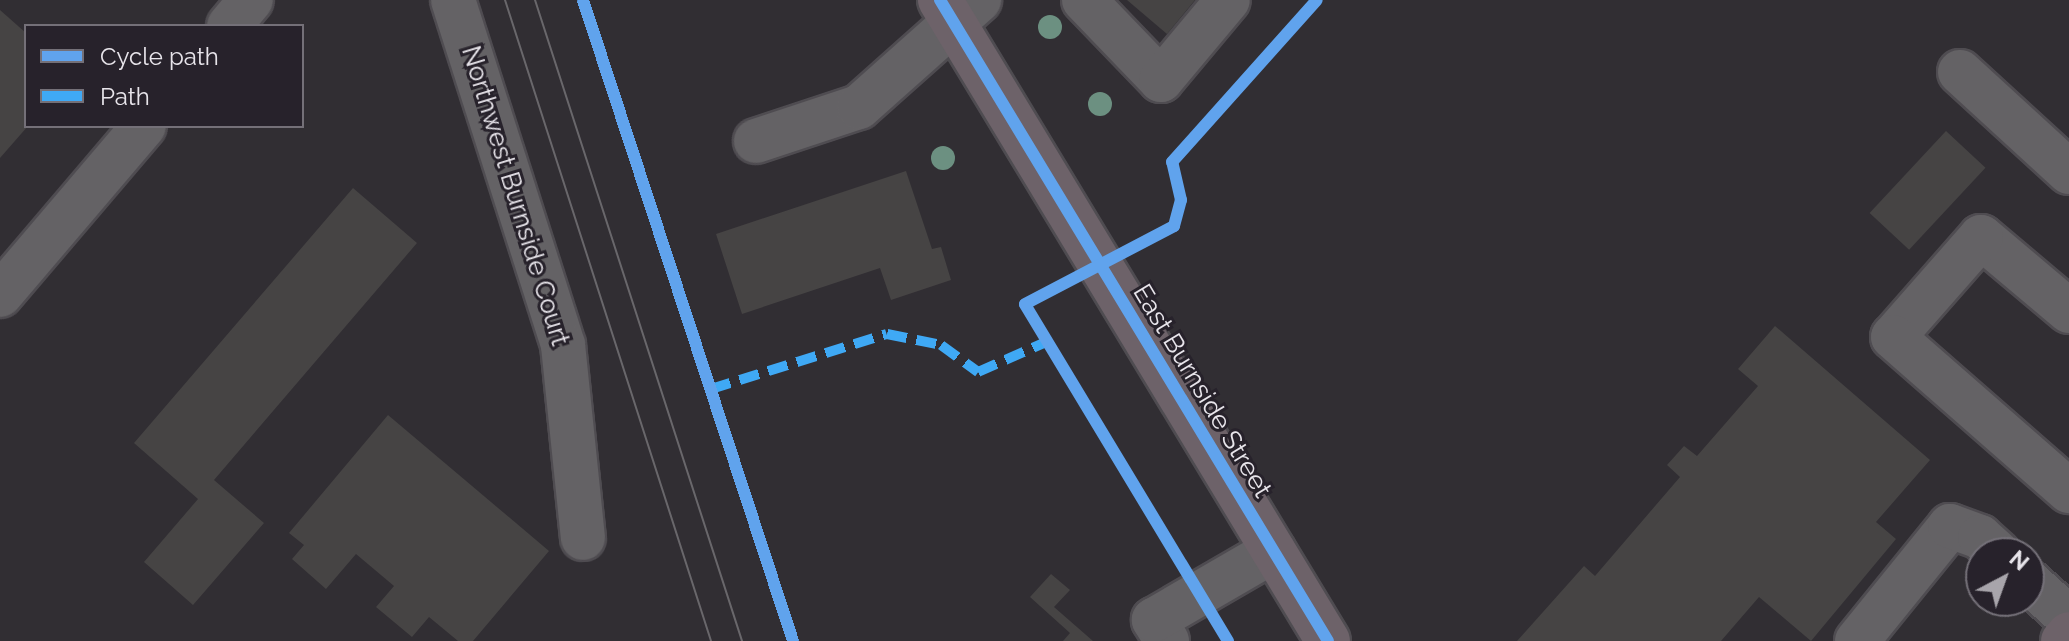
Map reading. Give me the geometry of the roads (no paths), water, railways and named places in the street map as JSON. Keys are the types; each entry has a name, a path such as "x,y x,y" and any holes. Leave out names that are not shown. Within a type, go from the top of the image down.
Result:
{"main road":[{"name":"East Burnside Street","path":"958,8 1328,641"},
{"path":"2063,641 2069,634"}],"street":[{"path":"231,24 251,0"},
{"name":"Northwest Burnside Court","path":"453,0 563,345 583,538"},
{"path":"1084,0 1161,80 1228,0"},
{"path":"756,141 859,107 958,8"},
{"path":"1960,72 2069,172"},
{"path":"0,295 142,128"},
{"path":"2069,311 1981,237 1893,337 2069,491"},
{"path":"1857,641 1950,526 1980,537"},
{"path":"1167,641 1154,620 1273,551"},
{"path":"2045,596 2069,618"}],"tram line":[{"path":"505,0 711,641"},
{"path":"535,0 742,641"}]}
